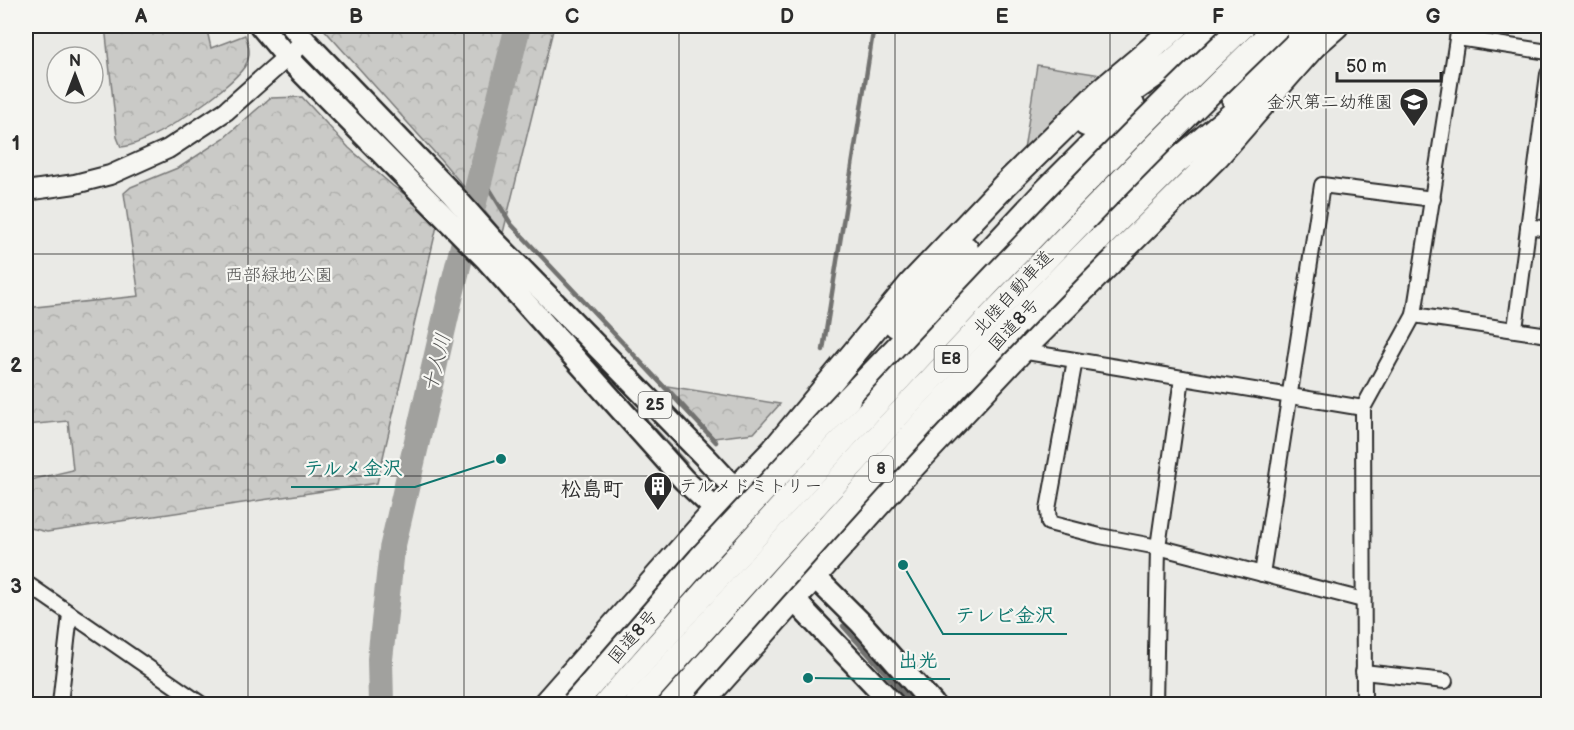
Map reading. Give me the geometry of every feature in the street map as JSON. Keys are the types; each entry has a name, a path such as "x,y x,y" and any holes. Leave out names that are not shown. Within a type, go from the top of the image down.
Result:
{"highway":[{"path":"545,705 716,510 774,450 912,283 998,193 1099,93 1177,26"},
{"path":"807,409 898,323 1075,133 1173,62 1215,26"},
{"name":"国道8号","path":"574,705 700,559 848,399 1117,118 1185,59 1215,26"},
{"name":"北陸自動車道","path":"606,705 729,564 952,322 1093,174 1243,26"},
{"name":"北陸自動車道","path":"637,705 747,580 984,323 1088,214 1278,26"},
{"name":"国道8号","path":"671,705 860,491 1036,301 1176,162 1313,34 1336,26"},
{"name":"8","path":"700,705 900,480 1022,351 1217,156 1313,34"}],"main road":[{"name":"25","path":"261,26 287,57 487,260 684,480 716,510 794,600 893,705"},
{"name":"25","path":"298,33 491,238 736,489 814,576 860,622 933,705"},
{"path":"26,191 75,184 110,175 168,149 226,111 287,57 298,33"}],"street":[{"path":"1364,705 1363,408 1414,315 1459,32 1548,52"},
{"path":"1515,329 1548,74"},
{"path":"1262,574 1322,185 1433,199"},
{"path":"1528,226 1548,229"},
{"path":"1414,315 1548,335"},
{"path":"1022,351 1363,408"},
{"path":"1075,360 1048,509 1049,523 1158,547 1363,600"},
{"path":"1155,705 1158,547 1182,378"},
{"path":"26,583 201,705"},
{"path":"60,705 70,614"},
{"path":"1363,672 1445,681"}],"green space":[{"path":"105,26 206,26 211,48 245,35 249,46 249,58 237,76 188,115 150,137 121,147 117,137"},
{"path":"321,26 554,26 503,233 442,161"},
{"path":"1037,65 1101,75 1024,150"},
{"name":"西部緑地公園","path":"302,97 349,148 407,196 437,226 377,483 47,532 26,527 26,481 73,470 68,421 26,425 26,308 139,296 124,193 131,187 180,167 224,138 270,98"},
{"path":"667,386 780,404 754,433 714,438"},
{"path":"633,404 687,463 684,467 629,407"}],"waterway":[{"name":"十人川","path":"381,704 380,659 392,549 452,290 518,26"},
{"path":"823,350 874,26"},
{"path":"481,175 511,224 716,442"},
{"path":"843,626 913,704"}],"place":[{"name":"金沢第二幼稚園","path":"1414,128"},
{"name":"テルメ金沢","path":"501,459"},
{"name":"テルメドミトリー","path":"658,512"},
{"name":"テレビ金沢","path":"903,565"},
{"name":"出光","path":"808,678"}],"district":[{"name":"松島町","path":"592,489"}]}
